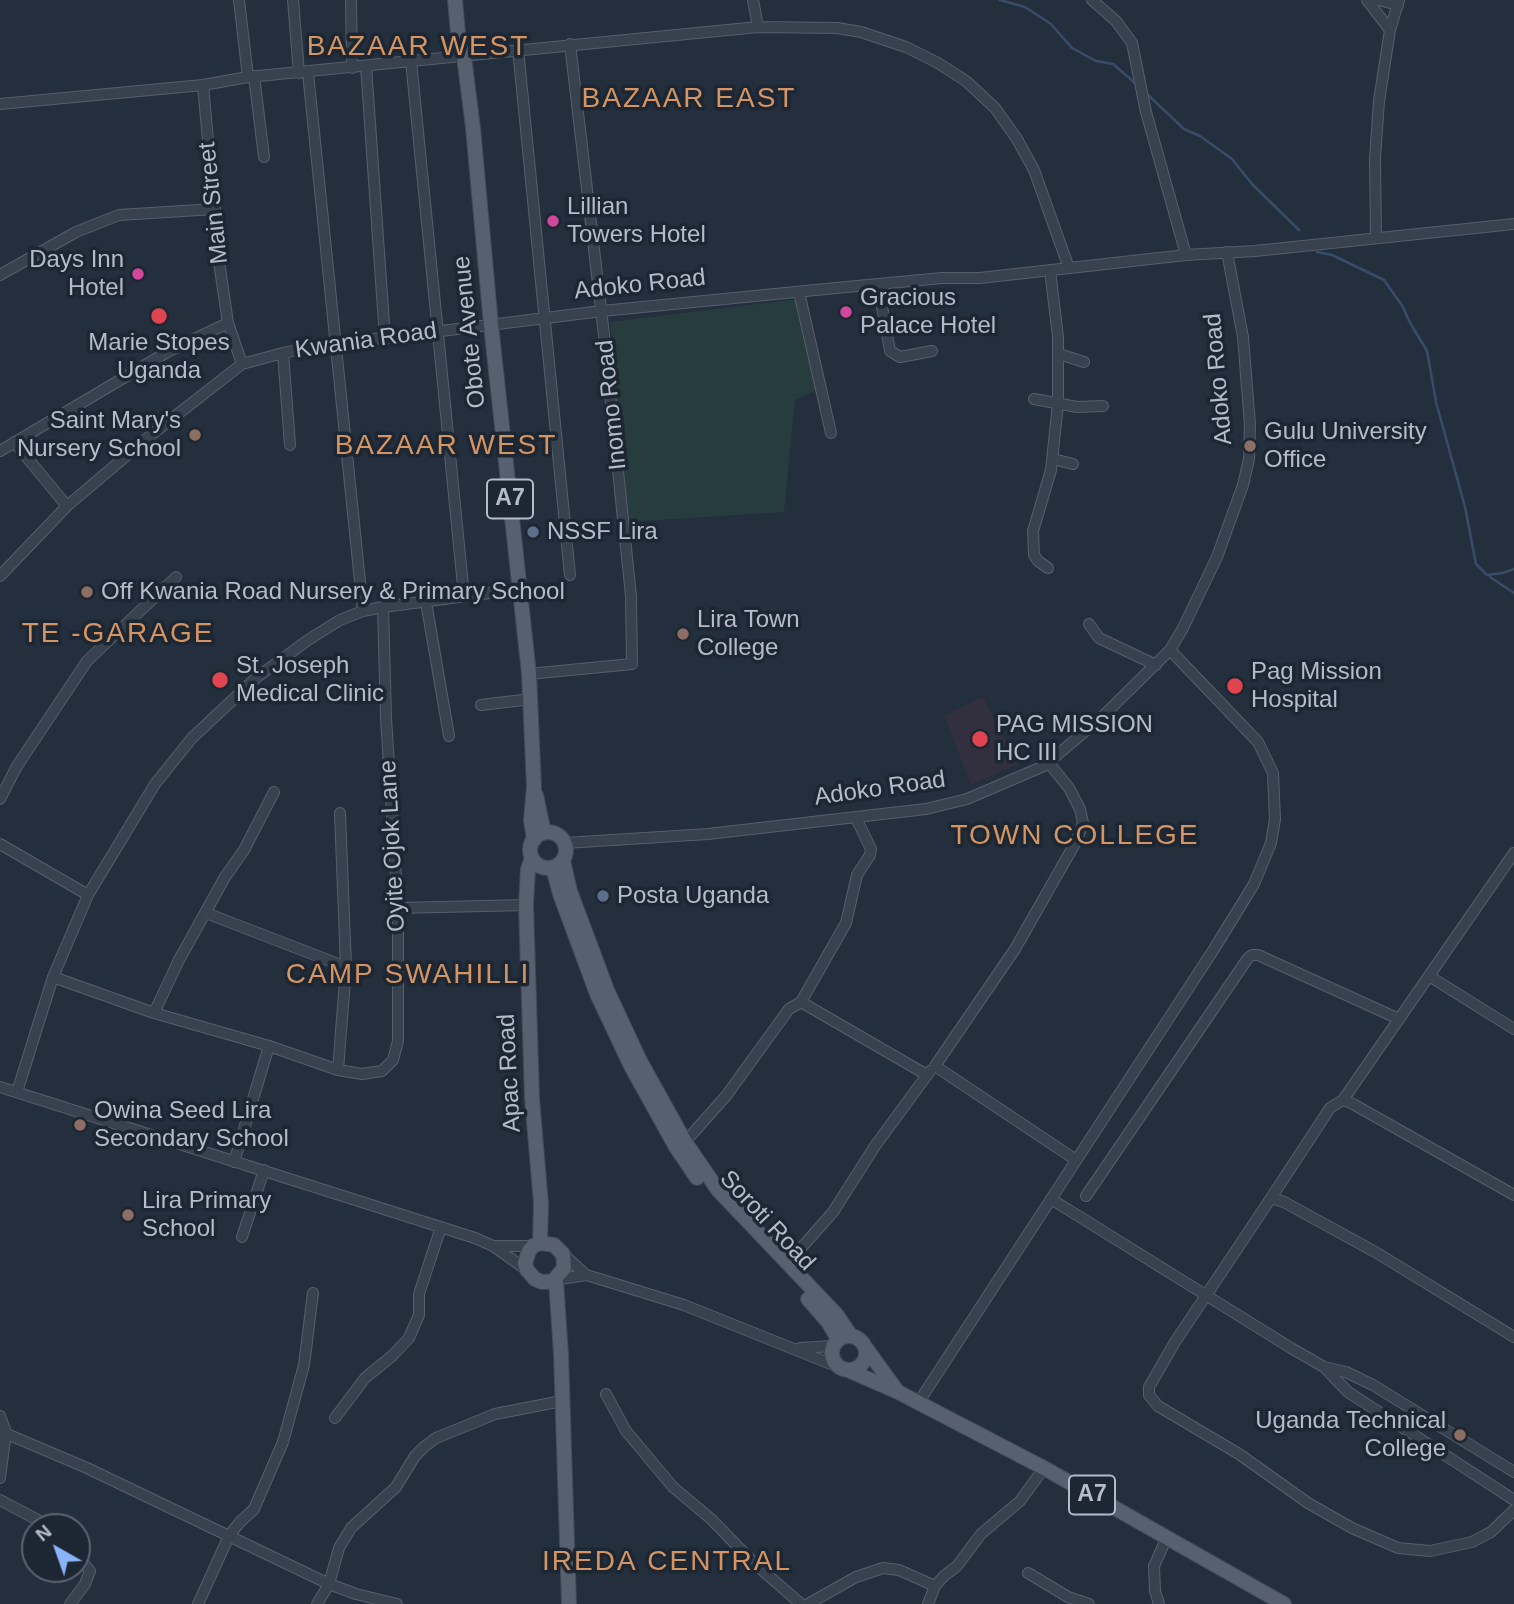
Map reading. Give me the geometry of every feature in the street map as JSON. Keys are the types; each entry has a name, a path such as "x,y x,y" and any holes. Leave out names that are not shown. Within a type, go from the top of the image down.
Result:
{"main road":[{"name":"Obote Avenue","path":"455,0 479,182 491,325 529,674 539,836"},
{"name":"Obote Avenue","path":"461,0 465,33 462,41"},
{"path":"539,836 556,834 565,843"},
{"name":"A7","path":"532,858 531,846 539,836"},
{"name":"A7","path":"565,843 566,849 558,864 635,1063 680,1145"},
{"path":"532,858 541,867 558,864"},
{"name":"Apac Road","path":"532,858 528,869 526,905 532,1098 541,1204 537,1245"},
{"name":"Soroti Road","path":"680,1145 832,1318"},
{"name":"Soroti Road","path":"680,1145 710,1196 832,1318"},
{"path":"555,1280 542,1282 527,1270 526,1257 537,1245 554,1245 563,1254 564,1268 555,1280 569,1604"},
{"name":"A7","path":"832,1318 841,1341"},
{"name":"A7","path":"841,1341 860,1340 898,1392"},
{"name":"A7","path":"841,1341 832,1356 843,1368 898,1392 1044,1468 1284,1604"},
{"path":"843,1368 863,1363 866,1348"}],"street":[{"path":"239,0 264,157"},
{"path":"293,0 304,73 363,611"},
{"path":"351,0 352,68"},
{"path":"753,0 758,27"},
{"path":"1092,0 1116,21 1132,43 1146,112 1186,255"},
{"path":"1367,0 1390,30"},
{"path":"1376,238 1375,158 1379,101 1390,30 1398,2 1379,0"},
{"path":"0,103 203,85 251,77 570,44 758,27 836,27 861,32 918,52 966,81 1005,120 1028,157 1069,268"},
{"name":"Inomo Road","path":"529,674 632,664 631,596 602,311 570,44"},
{"path":"518,50 570,575"},
{"path":"411,61 464,596"},
{"path":"366,66 385,338"},
{"name":"Main Street","path":"203,85 228,323 242,364"},
{"path":"0,275 99,221 119,215 215,209"},
{"path":"1227,252 1514,224"},
{"name":"Adoko Road","path":"491,325 602,311 878,284 1050,271 1227,252 1243,337 1250,425 1249,458 1243,485 1195,608 1170,650 1156,665 1122,700 1048,762 967,799 926,809 708,834 565,843"},
{"path":"1048,568 1034,555 1033,531 1053,458 1058,404 1059,354 1050,271"},
{"path":"878,284 890,351 900,357 932,351"},
{"path":"799,292 831,433"},
{"path":"1,448 169,351 228,323"},
{"name":"Kwania Road","path":"242,364 334,342 491,325"},
{"path":"283,353 290,444"},
{"path":"1059,354 1084,362"},
{"path":"0,576 67,506 150,435 242,364"},
{"path":"1034,399 1077,407 1103,406"},
{"path":"14,442 67,506"},
{"path":"1053,458 1073,464"},
{"path":"0,799 17,766 86,661 176,577"},
{"path":"17,1092 53,977 88,895 155,783 192,737 229,701 288,654 331,626 363,611 520,589"},
{"path":"426,602 449,736"},
{"name":"Oyite Ojok Lane","path":"53,977 154,1013 269,1046 338,1070 362,1074 382,1071 393,1060 398,1041 398,908 386,718 383,607"},
{"path":"1089,624 1100,638 1156,665"},
{"path":"918,1403 1254,884 1271,843 1275,819 1273,772 1258,743 1170,650"},
{"path":"481,705 531,699"},
{"path":"787,1264 833,1212 875,1146 1015,949 1077,840 1083,823 1080,809 1069,788 1048,762"},
{"path":"154,1013 179,960 275,792"},
{"path":"338,1070 346,967 340,813"},
{"path":"680,1145 726,1096 789,1009 801,1002 846,923 858,875 871,849 856,818"},
{"path":"0,844 88,895"},
{"path":"1514,853 1343,1100 1330,1108 1152,1377 1149,1387 1149,1395 1157,1406 1239,1454 1308,1503 1376,1541 1398,1548 1430,1551 1472,1542 1492,1532 1514,1510"},
{"path":"398,908 526,905"},
{"path":"206,913 346,967"},
{"path":"1086,1196 1252,955 1258,955 1399,1019"},
{"path":"1429,976 1514,1029"},
{"path":"801,1002 931,1070 1076,1160"},
{"path":"234,1162 269,1046"},
{"path":"0,1087 441,1227 493,1246 527,1270"},
{"path":"1343,1100 1514,1195"},
{"path":"242,1237 264,1170"},
{"path":"1271,1198 1284,1202 1377,1253 1514,1338"},
{"path":"1051,1199 1324,1367 1348,1392 1514,1500"},
{"path":"335,1418 365,1378 409,1338 419,1315 419,1294 441,1227"},
{"path":"493,1246 537,1245"},
{"path":"563,1254 586,1275 684,1306 843,1368"},
{"path":"555,1280 586,1275"},
{"path":"198,1604 229,1536 254,1509 283,1442 304,1364 313,1293"},
{"path":"797,1348 841,1341"},
{"path":"1324,1367 1346,1372 1373,1385 1514,1472"},
{"path":"606,1394 626,1432 673,1487 801,1604"},
{"path":"317,1604 329,1584 339,1548 351,1528 396,1487 415,1456 424,1447 436,1438 495,1414 562,1401"},
{"path":"0,1416 3,1432 0,1478"},
{"path":"3,1432 87,1468 329,1584 397,1604"},
{"path":"928,1604 944,1576 957,1566 981,1534 1020,1501 1044,1468"},
{"path":"0,1500 25,1513"},
{"path":"1159,1604 1155,1591 1154,1566 1167,1537"},
{"path":"808,1604 856,1577 883,1568 899,1570 936,1586"},
{"path":"1028,1573 1068,1597 1089,1604"},
{"path":"70,1604 85,1583"}],"shaded area":[{"name":"PAG MISSION HC III","path":"983,697 1018,764 971,785 944,715"}],"green space":[{"path":"799,299 819,389 795,400 784,512 627,522 610,322"}],"waterway":[{"path":"1000,0 1025,7 1051,24 1072,48 1096,61 1113,64 1135,83"},
{"path":"1149,96 1184,129 1200,136 1232,159 1252,184 1299,230"},
{"path":"1317,252 1332,255 1384,280 1403,307 1427,351 1436,402 1465,507 1476,564 1487,575 1514,569"},
{"path":"1490,577 1514,593"}],"place":[{"name":"Lillian Towers Hotel","path":"553,221"},
{"name":"Days Inn Hotel","path":"138,274"},
{"name":"Gracious Palace Hotel","path":"846,312"},
{"name":"Marie Stopes Uganda","path":"159,316"},
{"name":"Saint Mary's Nursery School","path":"195,435"},
{"name":"Gulu University Office","path":"1250,446"},
{"name":"NSSF Lira","path":"533,532"},
{"name":"Off Kwania Road Nursery & Primary School","path":"87,592"},
{"name":"Lira Town College","path":"683,634"},
{"name":"St. Joseph Medical Clinic","path":"220,680"},
{"name":"Pag Mission Hospital","path":"1235,686"},
{"name":"PAG MISSION HC III","path":"980,739"},
{"name":"Posta Uganda","path":"603,896"},
{"name":"Owina Seed Lira Secondary School","path":"80,1125"},
{"name":"Lira Primary School","path":"128,1215"},
{"name":"Uganda Technical College","path":"1460,1435"}],"district":[{"name":"BAZAAR WEST","path":"418,47"},
{"name":"BAZAAR EAST","path":"689,99"},
{"name":"BAZAAR WEST","path":"446,446"},
{"name":"TE -GARAGE","path":"118,634"},
{"name":"TOWN COLLEGE","path":"1075,836"},
{"name":"CAMP SWAHILLI","path":"408,975"},
{"name":"IREDA CENTRAL","path":"667,1562"}]}
